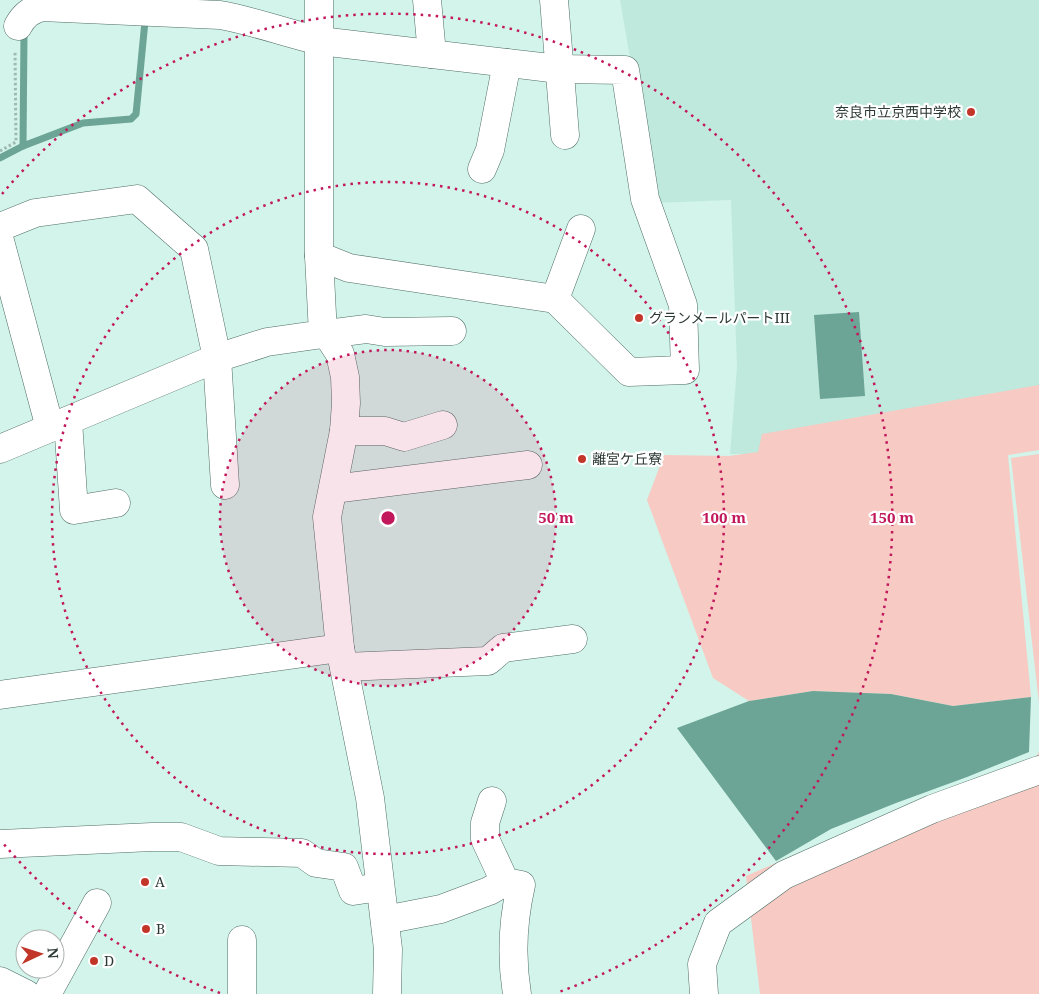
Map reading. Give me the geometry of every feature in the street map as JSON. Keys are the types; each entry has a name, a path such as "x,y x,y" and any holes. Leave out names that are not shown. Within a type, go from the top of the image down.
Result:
{"street":[{"path":"319,0 319,256 325,334 340,354 345,377 346,403 344,431 327,517 342,658 370,798 388,949 387,994"},
{"path":"428,0 432,54"},
{"path":"554,0 565,135"},
{"path":"18,26 22,18 30,10 41,7 210,15 244,19 293,35 320,41 559,69 624,70 645,199 682,305 685,370 629,372 555,299 349,268 319,256"},
{"path":"482,169 490,150 507,63"},
{"path":"0,227 35,214 137,199 194,249 217,358 226,485"},
{"path":"555,299 581,229"},
{"path":"0,241 59,425 74,510 116,503"},
{"path":"0,449 217,358 267,342 366,329 385,332 452,331"},
{"path":"344,431 385,431 404,437 443,425"},
{"path":"333,489 528,465"},
{"path":"0,695 342,658 488,661 503,648 573,638"},
{"path":"704,994 702,964 718,923 784,875 932,809 1039,770"},
{"path":"492,800 485,823 485,839 505,882"},
{"path":"0,844 181,837 219,851 302,853 316,863 344,867 353,890 380,887"},
{"path":"385,920 441,909 489,891 505,882 521,885 514,937 517,994"},
{"path":"47,994 97,903"},
{"path":"242,940 242,994"},
{"path":"0,982 26,994"}],"path":[{"path":"0,151 16,142 15,39 18,26"}],"shaded area":[{"path":"620,0 1039,0 1039,397 760,454 730,454 737,367 731,200 655,203"},
{"path":"859,312 865,396 820,399 814,315"},
{"path":"1039,385 1039,450 1008,455 1031,697 953,706 891,694 813,691 749,701 713,678 647,500 664,455 729,456 758,452 762,434"},
{"path":"1039,454 1039,703 1011,458"},
{"path":"813,691 891,694 953,706 1031,697 1029,752 831,829 776,861 677,728 749,701"},
{"path":"1039,752 1039,994 760,994 746,876 933,795 1032,763"}],"waterway":[{"path":"0,158 23,146 83,123 131,119 136,114 145,21"},
{"path":"23,146 24,34 26,30"}],"place":[{"name":"奈良市立京西中学校","path":"971,112"},
{"name":"グランメールパートIII","path":"639,318"},
{"name":"離宮ケ丘寮","path":"582,459"},
{"name":"A","path":"145,882"},
{"name":"B","path":"146,929"},
{"name":"D","path":"94,961"}]}
